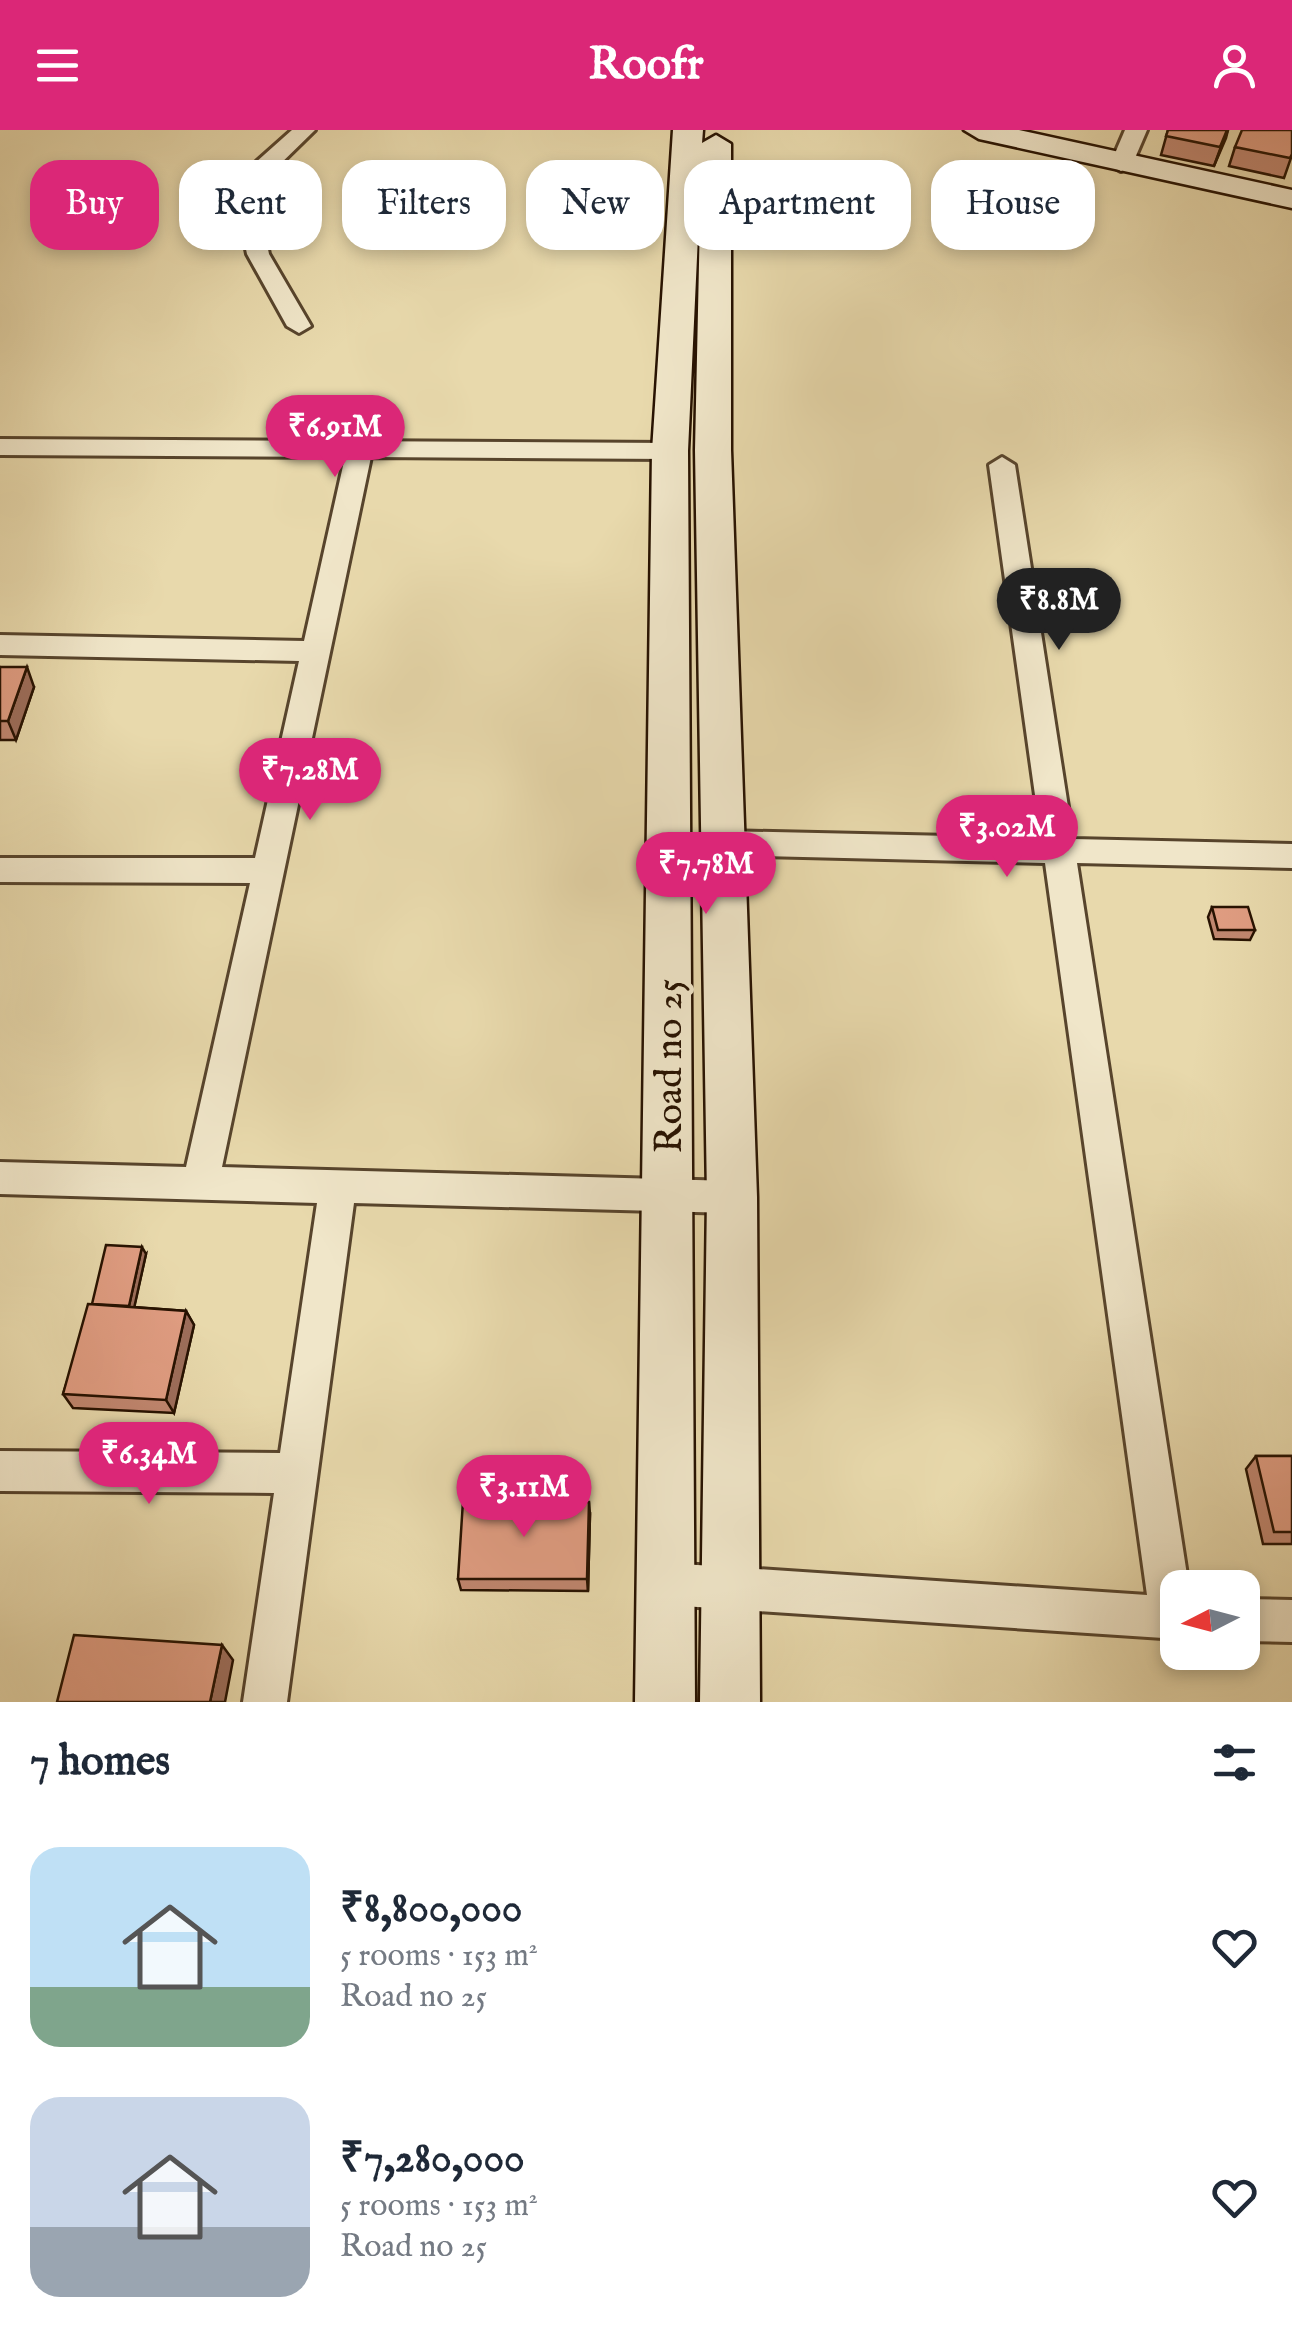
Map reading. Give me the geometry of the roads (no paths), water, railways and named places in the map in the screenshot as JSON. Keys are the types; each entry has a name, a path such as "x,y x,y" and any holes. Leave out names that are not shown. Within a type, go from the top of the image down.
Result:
{"street":[{"path":"299,326 258,254 246,196 263,168 304,130"},
{"name":"Road no 25","path":"688,130 697,292 713,450 732,1198 730,1702"},
{"name":"Road no 25","path":"665,1702 670,451 697,292 716,130"},
{"path":"979,130 1122,165 1292,199"},
{"path":"1122,165 1136,130"},
{"path":"0,447 670,451"},
{"path":"201,1182 360,452"},
{"path":"1002,465 1056,850 1167,1570"},
{"path":"0,645 316,651"},
{"path":"723,843 1292,856"},
{"path":"0,870 268,871"},
{"path":"0,1178 338,1184 732,1198"},
{"path":"265,1702 338,1184"},
{"path":"0,1471 298,1473"},
{"path":"668,1584 1160,1617"},
{"path":"1260,1620 1292,1620"}]}
